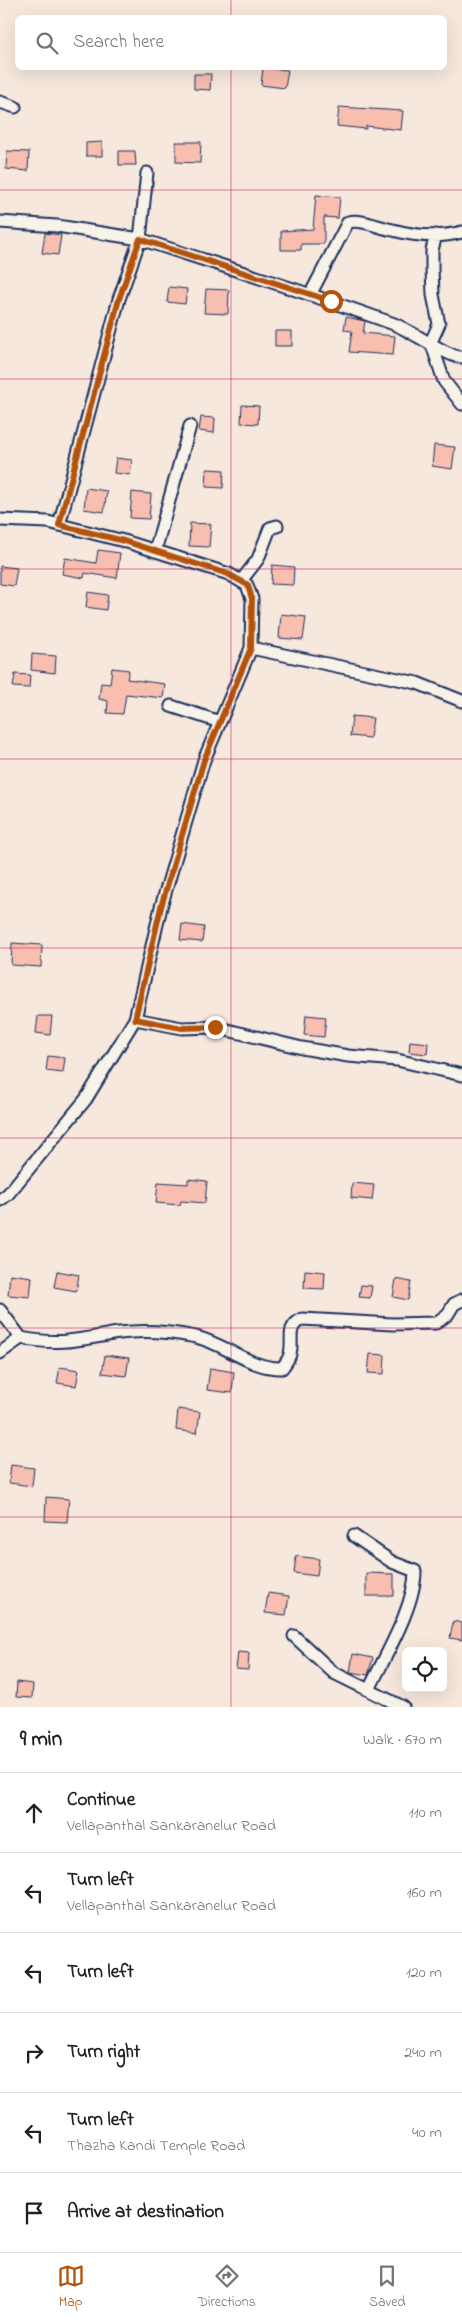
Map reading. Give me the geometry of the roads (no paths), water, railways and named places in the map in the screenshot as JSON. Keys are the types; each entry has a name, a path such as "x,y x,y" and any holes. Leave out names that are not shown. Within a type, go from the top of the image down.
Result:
{"street":[{"path":"0,102 15,107"},
{"path":"59,525 119,299 140,239 147,173"},
{"path":"310,295 348,222 358,220 394,231 436,235 462,232"},
{"path":"0,222 57,226 140,239 407,329 448,354 457,358 462,357"},
{"path":"436,235 432,250 433,295 440,324 431,342 444,381 462,404"},
{"path":"155,551 190,426"},
{"path":"0,520 48,522 155,551 228,574 248,585 252,599 251,648 204,760 161,907 135,1019 86,1099 8,1194 0,1200"},
{"path":"241,581 258,559 270,528 277,526"},
{"path":"251,648 418,683 462,701"},
{"path":"171,706 220,722"},
{"path":"135,1019 182,1028 215,1027 302,1048 348,1056 397,1060 462,1075"},
{"path":"0,1310 20,1338 44,1343 68,1343 121,1333 170,1333 198,1338 269,1369 282,1368 290,1356 291,1331 294,1323 302,1319 393,1324 436,1323 448,1314 454,1304 462,1300"},
{"path":"0,1353 20,1338"},
{"path":"354,1536 392,1562 415,1571 415,1583 408,1608 373,1692"},
{"path":"294,1636 334,1673 403,1707"}]}
